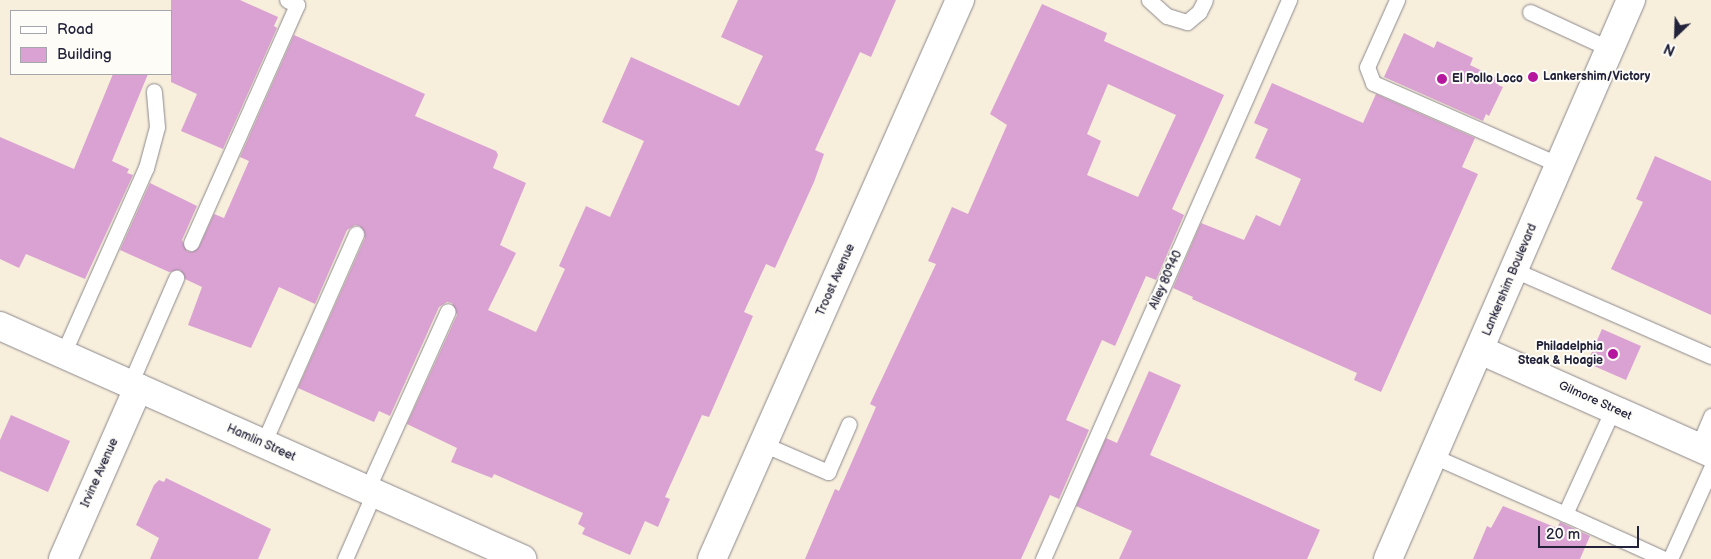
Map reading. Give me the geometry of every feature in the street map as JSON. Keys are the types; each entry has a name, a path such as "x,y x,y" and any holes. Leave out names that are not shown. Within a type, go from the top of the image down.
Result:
{"street":[{"name":"Troost Avenue","path":"712,559 960,0"},
{"name":"Lankershim Boulevard","path":"1388,559 1631,0"},
{"name":"Hamlin Street","path":"0,326 522,559"},
{"name":"Gilmore Street","path":"1480,350 1614,409 1706,456"},
{"name":"Irvine Avenue","path":"62,559 134,386"}],"lane":[{"path":"192,243 297,5 287,0"},
{"path":"1149,0 1167,16 1187,22 1199,12 1205,0"},
{"name":"Alley 80940","path":"1043,559 1289,0"},
{"path":"1397,0 1367,67 1373,83 1560,165"},
{"path":"1530,12 1610,49"},
{"path":"63,354 146,168 157,127 154,92"},
{"path":"262,444 356,234"},
{"path":"1514,270 1711,356"},
{"path":"134,386 176,278"},
{"path":"345,559 370,492 448,311"},
{"path":"1565,514 1614,409"},
{"path":"1670,559 1706,456 1711,416"},
{"path":"763,444 828,472 849,424"},
{"path":"1433,456 1664,559"}],"building":[{"path":"171,0 240,0 278,17 274,26 277,28 223,149 181,131 197,94 171,82"},
{"path":"738,0 896,0 871,57 860,52 815,150 824,154 814,182 775,268 766,264 744,312 753,316 709,417 702,415 665,497 670,499 658,527 645,521 630,555 582,534 585,528 578,524 583,513 494,474 492,478 451,462 457,448 407,424 457,315 452,303 447,302 439,307 390,416 379,411 374,422 298,388 365,238 360,226 355,225 347,230 315,304 279,287 251,348 188,325 202,287 185,279 180,270 169,272 120,250 150,183 197,206 182,240 187,251 192,252 199,247 214,214 224,218 249,161 240,157 294,35 425,94 415,116 496,151 498,155 493,168 526,183 500,245 516,253 488,310 536,332 565,269 559,266 586,206 610,217 644,141 602,122 631,57 739,106 763,56 721,37"},
{"path":"1042,4 1107,33 1104,41 1224,95 1172,209 1184,215 1156,280 1146,276 1115,346 1102,340 1066,420 1089,430 1059,499 1050,495 1021,559 805,559 835,489 839,491 876,407 870,404 936,264 928,261 952,207 968,214 1007,125 990,114","holes":["1108,84 1176,115 1138,197 1087,175 1101,141 1087,134"]},
{"name":"El Pollo Loco","path":"1404,33 1434,48 1437,41 1473,58 1470,65 1501,80 1498,85 1503,87 1489,116 1486,114 1483,121 1384,77"},
{"path":"113,75 148,75 112,161 129,169 127,173 133,175 85,279 26,254 19,268 0,259 0,137 74,169"},
{"path":"1272,83 1363,123 1376,94 1475,138 1462,167 1478,174 1381,392 1354,380 1357,373 1192,299 1193,297 1173,288 1201,223 1244,240 1256,215 1280,226 1301,179 1255,158 1268,129 1254,123"},
{"path":"1655,156 1711,181 1711,315 1611,269 1643,202 1636,199"},
{"name":"Philadelphia Steak & Hoagie","path":"1602,329 1641,346 1626,380 1587,363"},
{"path":"1149,371 1181,385 1150,455 1320,530 1307,559 1119,559 1132,531 1076,506 1106,438 1117,443"},
{"path":"11,415 70,441 48,492 0,471 0,440"},
{"path":"166,478 271,529 258,559 150,559 159,538 136,525 154,485 159,480 164,482"},
{"path":"1503,506 1557,528 1560,522 1590,536 1580,559 1473,559 1487,526 1491,528"}],"place":[{"name":"Lankershim/Victory","path":"1533,77"},
{"name":"El Pollo Loco","path":"1442,79"},
{"name":"Philadelphia Steak & Hoagie","path":"1613,354"}]}
